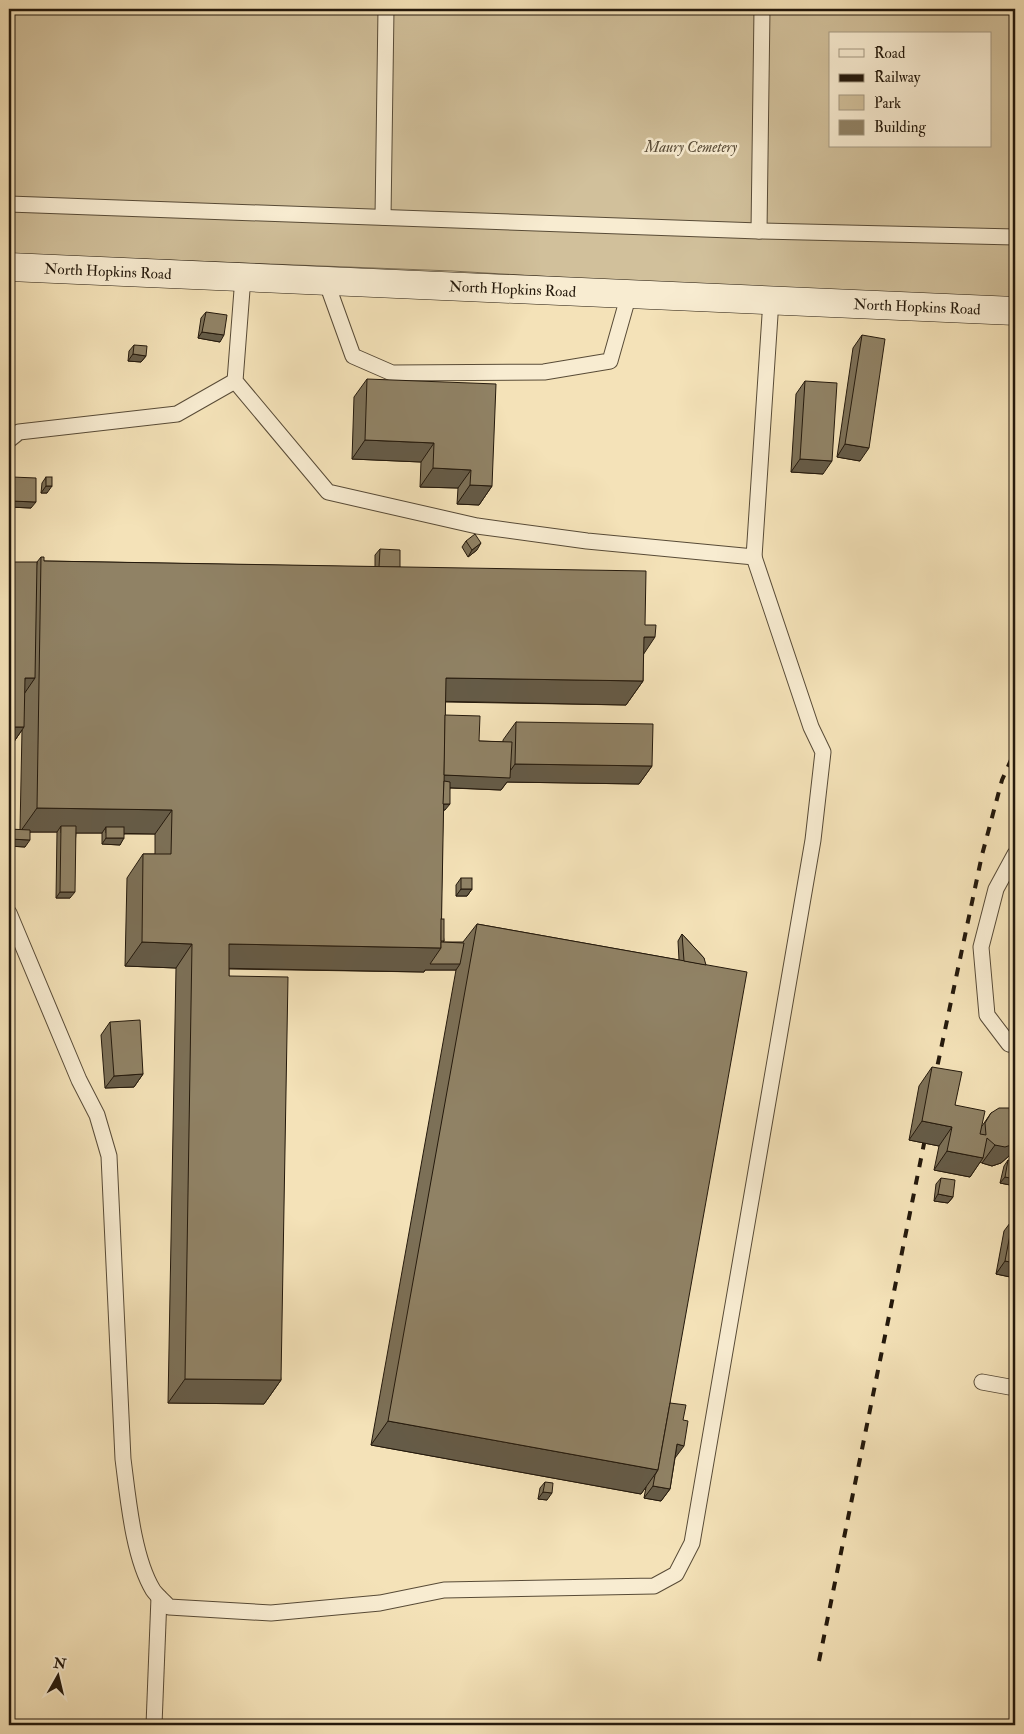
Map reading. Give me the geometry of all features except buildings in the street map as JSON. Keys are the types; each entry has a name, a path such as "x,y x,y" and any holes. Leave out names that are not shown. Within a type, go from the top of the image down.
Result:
{"main road":[{"name":"North Hopkins Road","path":"9,267 1015,311"}],"lane":[{"path":"383,217 386,9"},
{"path":"759,231 762,9"},
{"path":"9,204 759,231 1015,237"},
{"path":"243,277 235,381 328,492 477,526 588,541 754,557"},
{"path":"326,281 353,356 392,373 544,372 610,361 629,294"},
{"path":"9,913 12,929 79,1080 97,1115 109,1156 123,1459 129,1506 144,1569 154,1592 169,1607 271,1613 380,1603 444,1590 654,1586 676,1574 692,1543 808,870 823,752 811,727 754,557 771,300"},
{"path":"9,440 19,432 177,414 235,381"},
{"path":"1015,854 996,889 980,947 987,1015 1009,1044 1015,1045"},
{"path":"982,1382 1015,1388"},
{"path":"154,1725 159,1597"}],"green space":[{"name":"Maury Cemetery","path":"9,9 1015,9 1015,304 452,271 9,254"}],"railway":[{"path":"934,1082 982,855 1002,780 1015,751"},
{"path":"819,1661 927,1129"}]}
